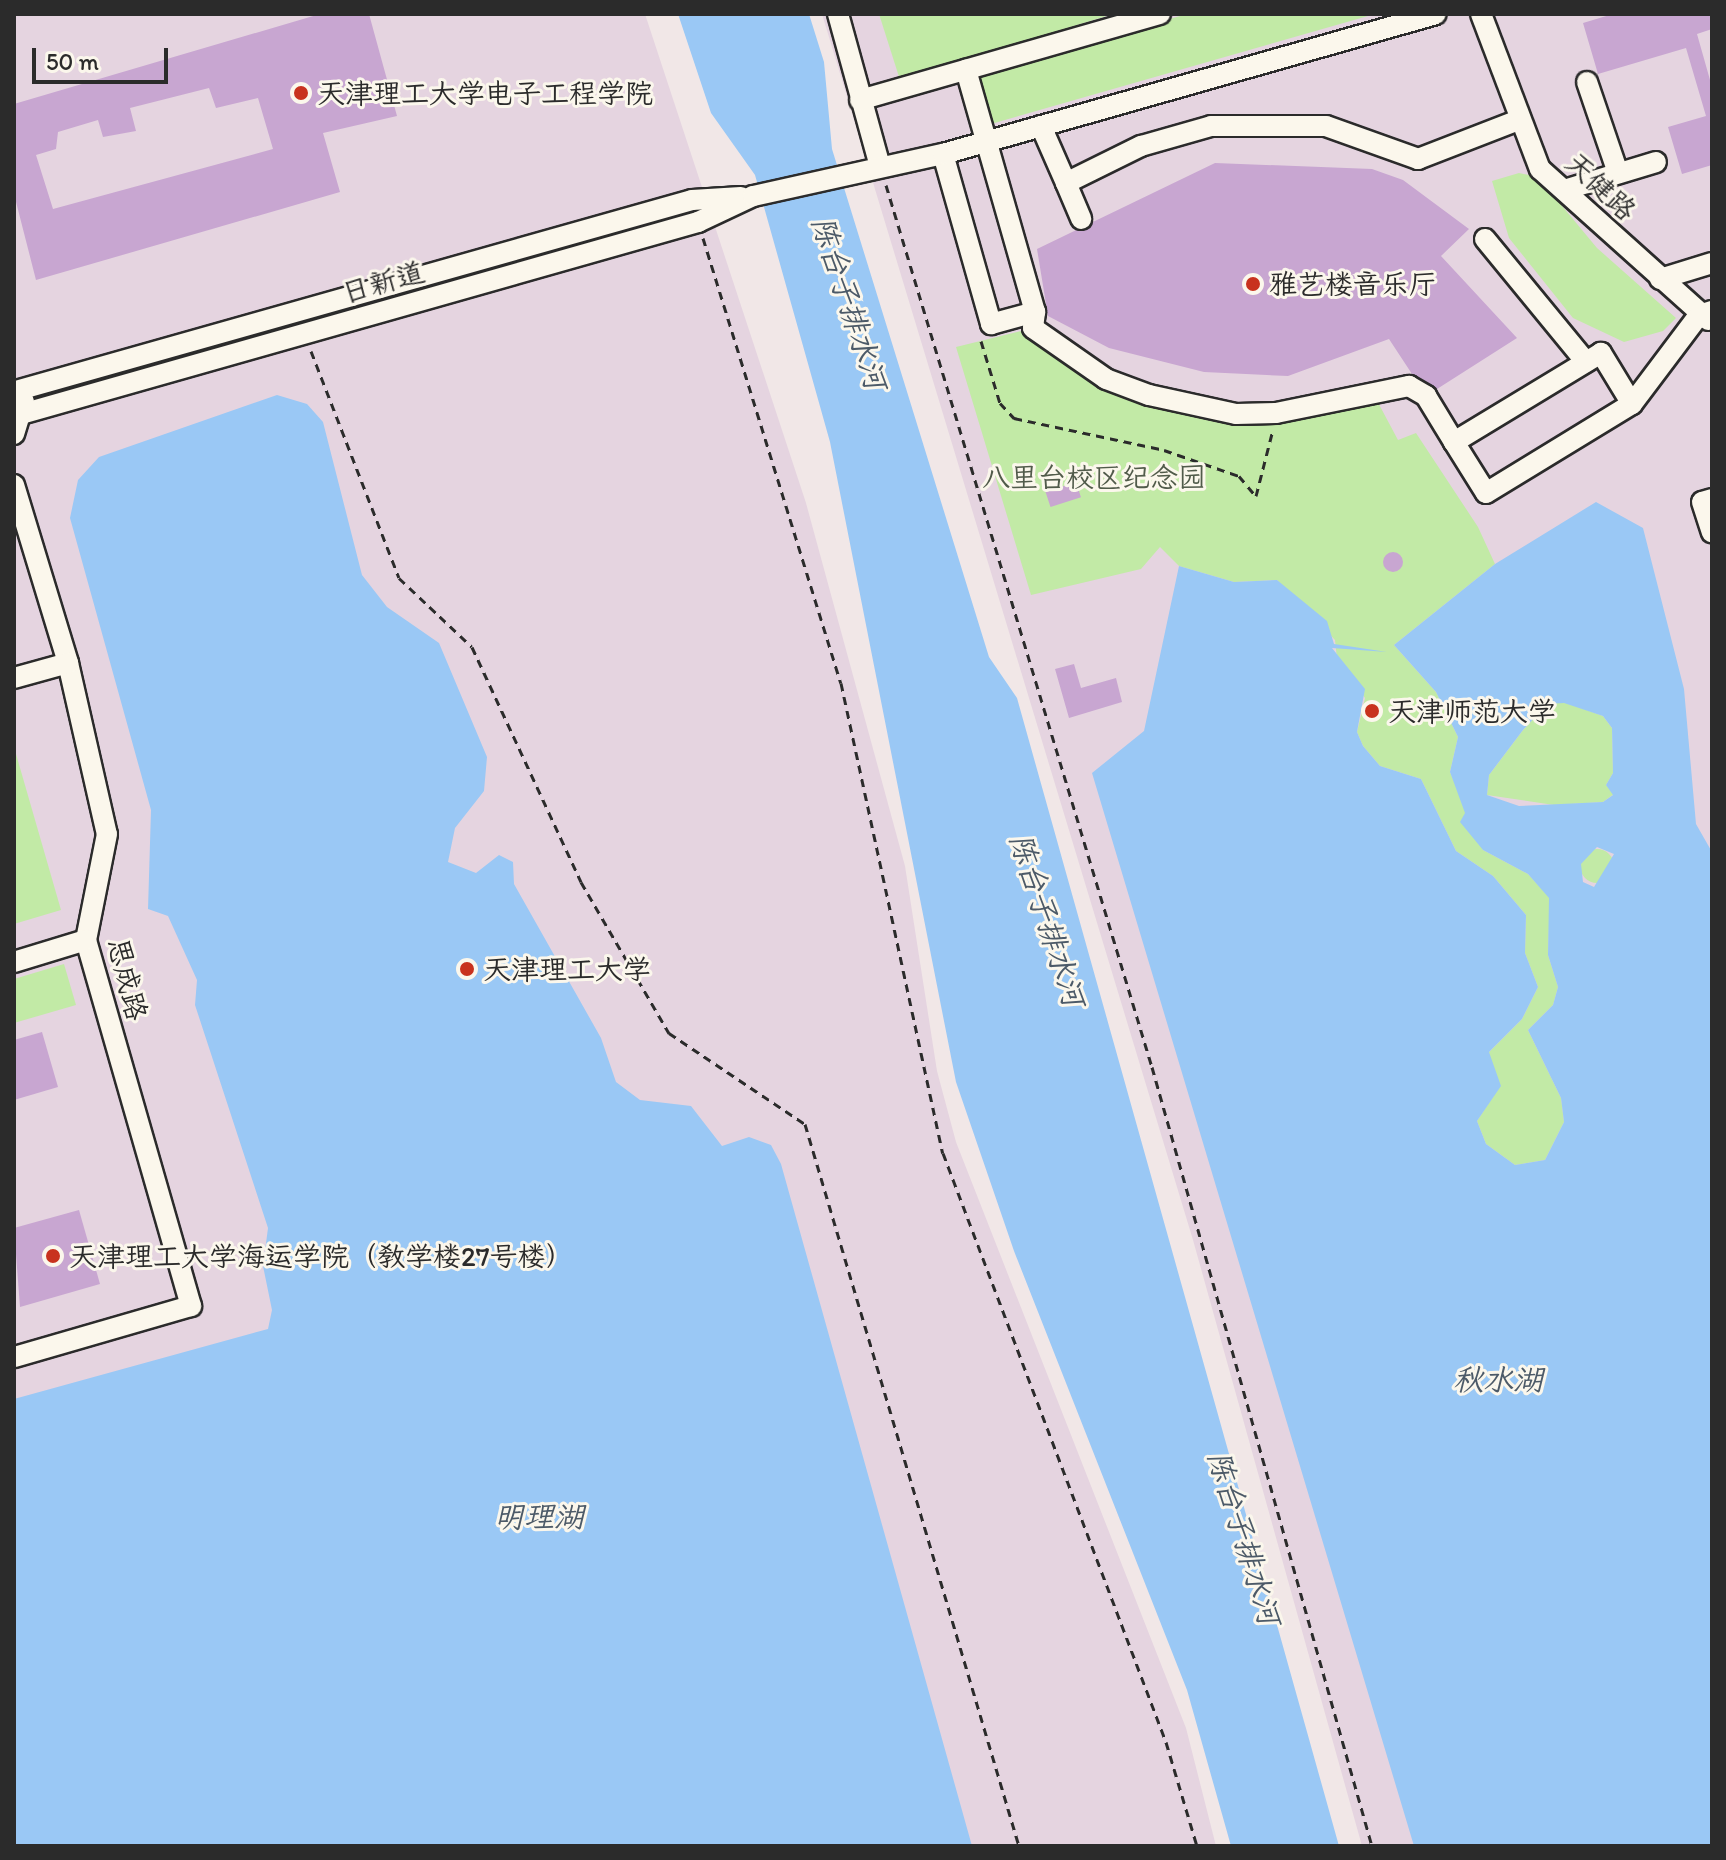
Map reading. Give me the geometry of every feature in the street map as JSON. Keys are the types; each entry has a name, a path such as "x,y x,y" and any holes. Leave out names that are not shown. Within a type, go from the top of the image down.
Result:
{"street":[{"path":"838,14 880,166"},
{"path":"860,100 1160,14"},
{"name":"日新道","path":"25,413 698,222 753,196 846,170 943,154 1436,14"},
{"name":"天健路","path":"1481,14 1540,169 1660,279 1708,316"},
{"path":"966,70 1035,312 1033,328 1106,379 1189,407 1276,413 1324,409 1409,386 1426,396 1486,493 1632,404 1708,316"},
{"path":"1587,82 1618,173"},
{"path":"1066,183 1141,146 1211,126 1326,126 1418,159 1521,119"},
{"path":"1041,126 1081,219"},
{"path":"943,154 991,324 1035,312"},
{"path":"1564,190 1656,162"},
{"name":"日新道","path":"16,387 692,200 753,196"},
{"path":"1485,239 1586,362"},
{"path":"1660,279 1712,263"},
{"path":"1454,442 1601,353 1632,404"},
{"path":"14,434 25,413 16,387"},
{"name":"思成路","path":"14,485 68,663 107,834 86,940 191,1306 14,1357"},
{"path":"1712,499 1702,502 1712,532"},
{"path":"14,678 68,663"},
{"path":"14,962 86,940"}],"path":[{"path":"880,166 1156,1082 1372,1846"},
{"path":"698,222 841,683 943,1153 1166,1742 1197,1846"},
{"path":"991,324 981,342 1000,403 1014,418 1164,450 1239,476 1256,496 1276,413"},
{"path":"305,333 399,578 472,647 567,856 669,1033 805,1124 1019,1846"}],"shaded area":[{"name":"天津理工大学","path":"14,14 645,14 806,503 905,866 937,1071 956,1142 1186,1728 1216,1846 14,1846"},
{"name":"天津师范大学","path":"822,14 1712,14 1712,1846 1362,1846 1193,1240"}],"green space":[{"path":"879,14 1113,14 900,80"},
{"path":"1187,14 1375,14 991,124 976,74"},
{"path":"1519,173 1538,177 1597,248 1676,318 1663,331 1624,342 1573,318 1509,238 1492,181"},
{"name":"八里台校区纪念园","path":"1033,328 1106,379 1236,414 1374,395 1398,440 1416,433 1478,527 1495,564 1394,645 1436,692 1458,737 1450,772 1483,850 1528,874 1550,898 1548,955 1558,987 1553,1005 1528,1030 1561,1098 1564,1122 1545,1160 1515,1165 1486,1144 1477,1121 1494,1095 1489,1052 1522,1019 1538,987 1525,953 1526,915 1493,876 1456,851 1421,779 1380,766 1363,746 1357,732 1365,698 1337,659 1335,640 1277,580 1234,582 1179,566 1160,547 1141,569 1031,595 956,347"},
{"path":"1564,702 1603,716 1612,728 1613,773 1606,785 1614,794 1603,802 1554,805 1487,795 1489,775 1523,730 1547,704"},
{"path":"14,747 61,910 14,924"},
{"path":"1597,849 1609,854 1614,866 1609,878 1597,883 1585,878 1580,866 1585,854"},
{"path":"64,964 76,1005 14,1023 14,979"}],"water":[{"name":"陈台子排水河","path":"678,14 809,14 824,62 832,149 989,657 1017,698 1339,1846 1231,1846 1187,1690 1014,1251 956,1082 830,442 755,175 711,113"},
{"name":"明理湖","path":"277,395 307,404 323,422 362,575 387,607 439,643 487,757 484,791 455,828 448,862 476,873 499,855 513,862 514,884 601,1038 616,1082 640,1100 691,1106 722,1146 749,1137 771,1145 781,1164 972,1846 14,1846 14,1399 268,1329 272,1310 263,1266 268,1228 195,1005 197,980 168,916 148,909 151,810 70,518 78,480 99,457"},
{"name":"秋水湖","path":"1596,502 1643,528 1684,689 1696,824 1712,852 1712,1846 1414,1846 1092,773 1144,731 1179,566 1234,582 1277,580 1327,621 1334,644 1387,652 1332,648 1365,689 1357,732 1363,746 1380,766 1421,779 1456,851 1493,876 1526,915 1525,953 1538,987 1522,1019 1489,1052 1501,1086 1477,1121 1486,1144 1515,1165 1545,1160 1564,1122 1561,1098 1528,1030 1553,1005 1558,987 1548,955 1549,898 1528,874 1483,850 1460,822 1465,813 1450,772 1458,737 1436,692 1394,645 1495,564","holes":["1564,703 1603,716 1612,728 1613,773 1606,785 1613,795 1603,802 1519,806 1487,795 1489,775 1523,730 1547,704","1597,847 1614,854 1594,887 1583,882 1581,864"]}],"building":[{"path":"320,14 369,14 397,116 323,133 340,192 36,280 14,194 14,104","holes":["209,88 216,108 258,98 273,149 53,209 36,155 56,149 58,132 98,120 103,137 136,131 130,108"]},
{"path":"1613,14 1712,14 1712,29 1697,34 1712,87 1712,165 1682,174 1668,127 1706,116 1686,48 1598,74 1583,23"},
{"name":"雅艺楼音乐厅","path":"1215,163 1372,169 1403,180 1469,229 1441,256 1517,338 1437,389 1412,374 1389,339 1288,376 1204,372 1109,348 1048,316 1037,249"},
{"path":"1076,482 1081,497 1051,507 1046,492"},
{"path":"1393,552 1400,555 1403,562 1400,569 1393,572 1386,569 1383,562 1386,555"},
{"path":"1074,664 1081,688 1116,678 1122,702 1069,718 1055,669"},
{"path":"42,1032 58,1087 14,1100 14,1040"},
{"name":"天津理工大学海运学院（教学楼27号楼）","path":"79,1210 100,1284 20,1307 14,1228"}],"place":[{"name":"天津理工大学电子工程学院","path":"301,93"},
{"name":"雅艺楼音乐厅","path":"1253,284"},
{"name":"天津师范大学","path":"1372,711"},
{"name":"天津理工大学","path":"467,969"},
{"name":"天津理工大学海运学院（教学楼27号楼）","path":"53,1256"}]}
